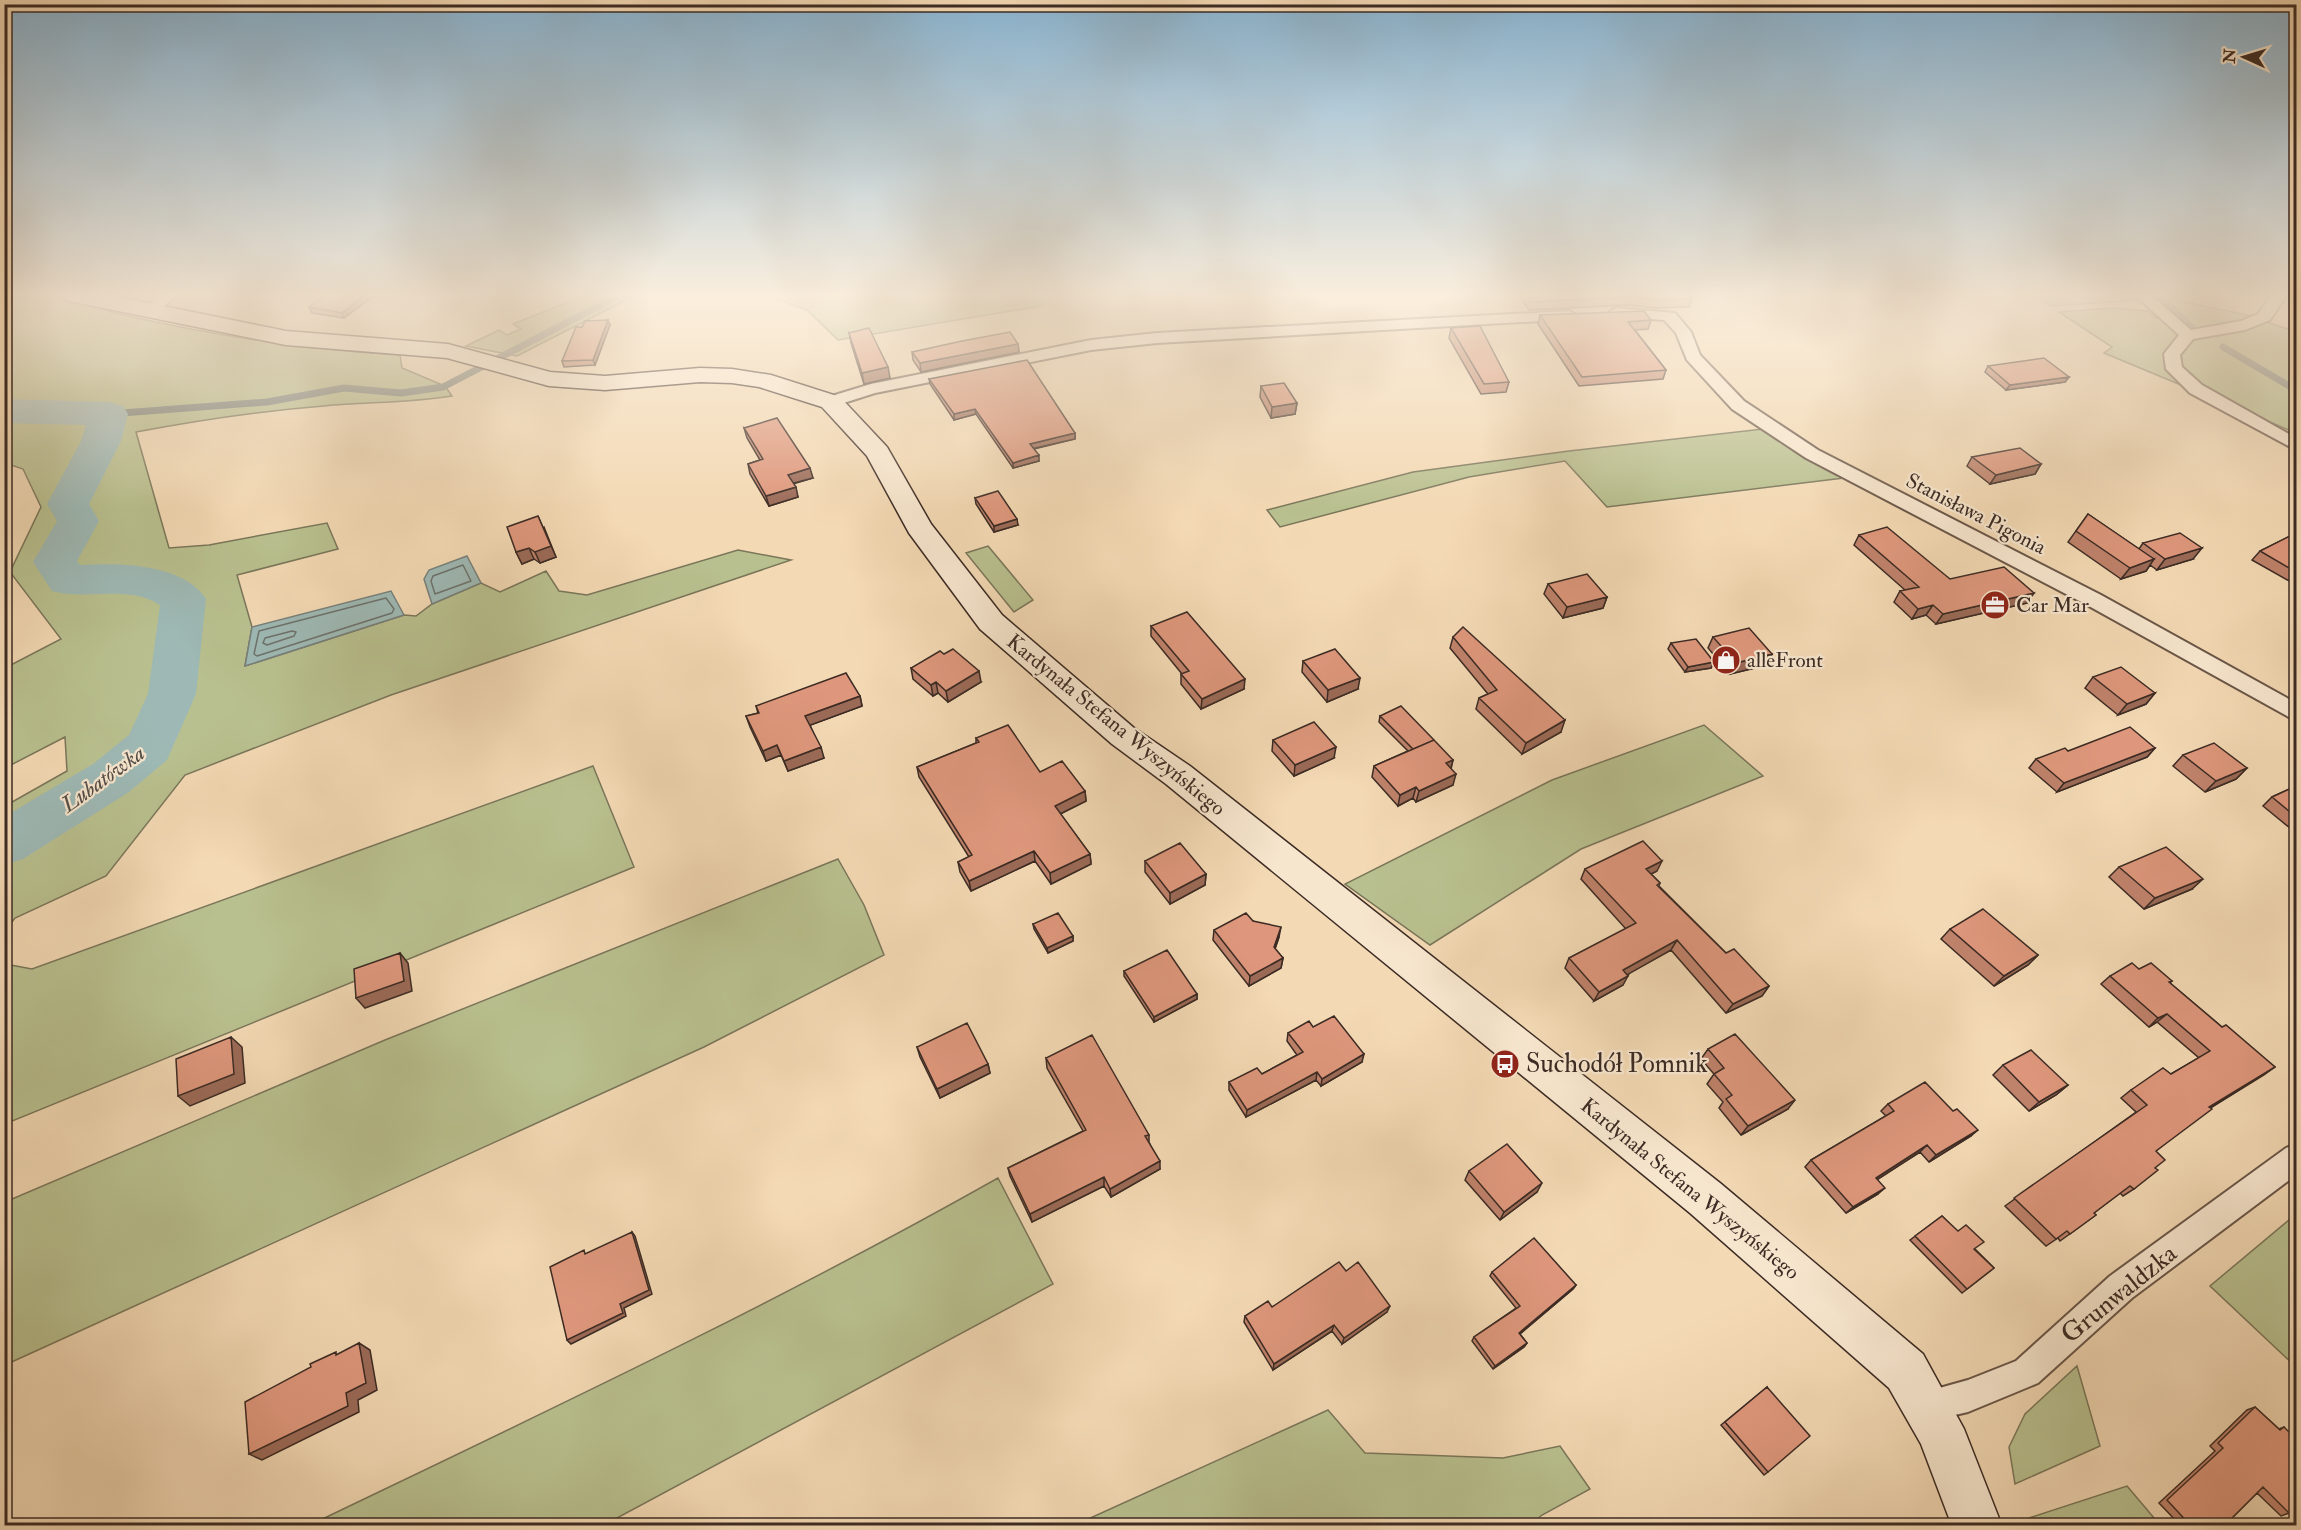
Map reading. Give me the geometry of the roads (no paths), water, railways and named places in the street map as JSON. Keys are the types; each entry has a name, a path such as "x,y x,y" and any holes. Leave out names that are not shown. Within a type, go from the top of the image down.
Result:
{"street":[{"name":"Kardynała Stefana Wyszyńskiego","path":"503,366 549,379 575,382 605,383 700,375 738,377 762,380 831,402 878,453 919,527 991,622 1123,735 1178,775 1705,1198 1906,1371 1929,1405 1951,1453 1977,1526"},
{"path":"831,402 871,389 987,366"},
{"name":"Stanisława Pigonia","path":"1702,366 1737,405 1812,454 2094,600 2296,713"},
{"path":"2174,366 2196,389 2296,445"},
{"name":"Grunwaldzka","path":"1929,1405 1968,1396 2027,1372 2121,1287 2296,1158"}],"water":[{"path":"467,556 481,583 432,604 424,579 429,570"},
{"path":"391,591 404,615 245,666 252,627"}],"waterway":[{"path":"109,414 267,402 344,388 401,393 443,387 483,366"},
{"path":"2256,366 2296,390"},
{"name":"Lubatówka","path":"4,411 109,414 101,441 68,504 78,521 55,562 68,581 113,579 142,582 157,585 183,599 172,694 149,747 111,778 4,844"}],"place":[{"name":"Car Mar","path":"1995,605"},
{"name":"alleFront","path":"1726,660"},
{"name":"Suchodół Pomnik","path":"1505,1064"}]}
